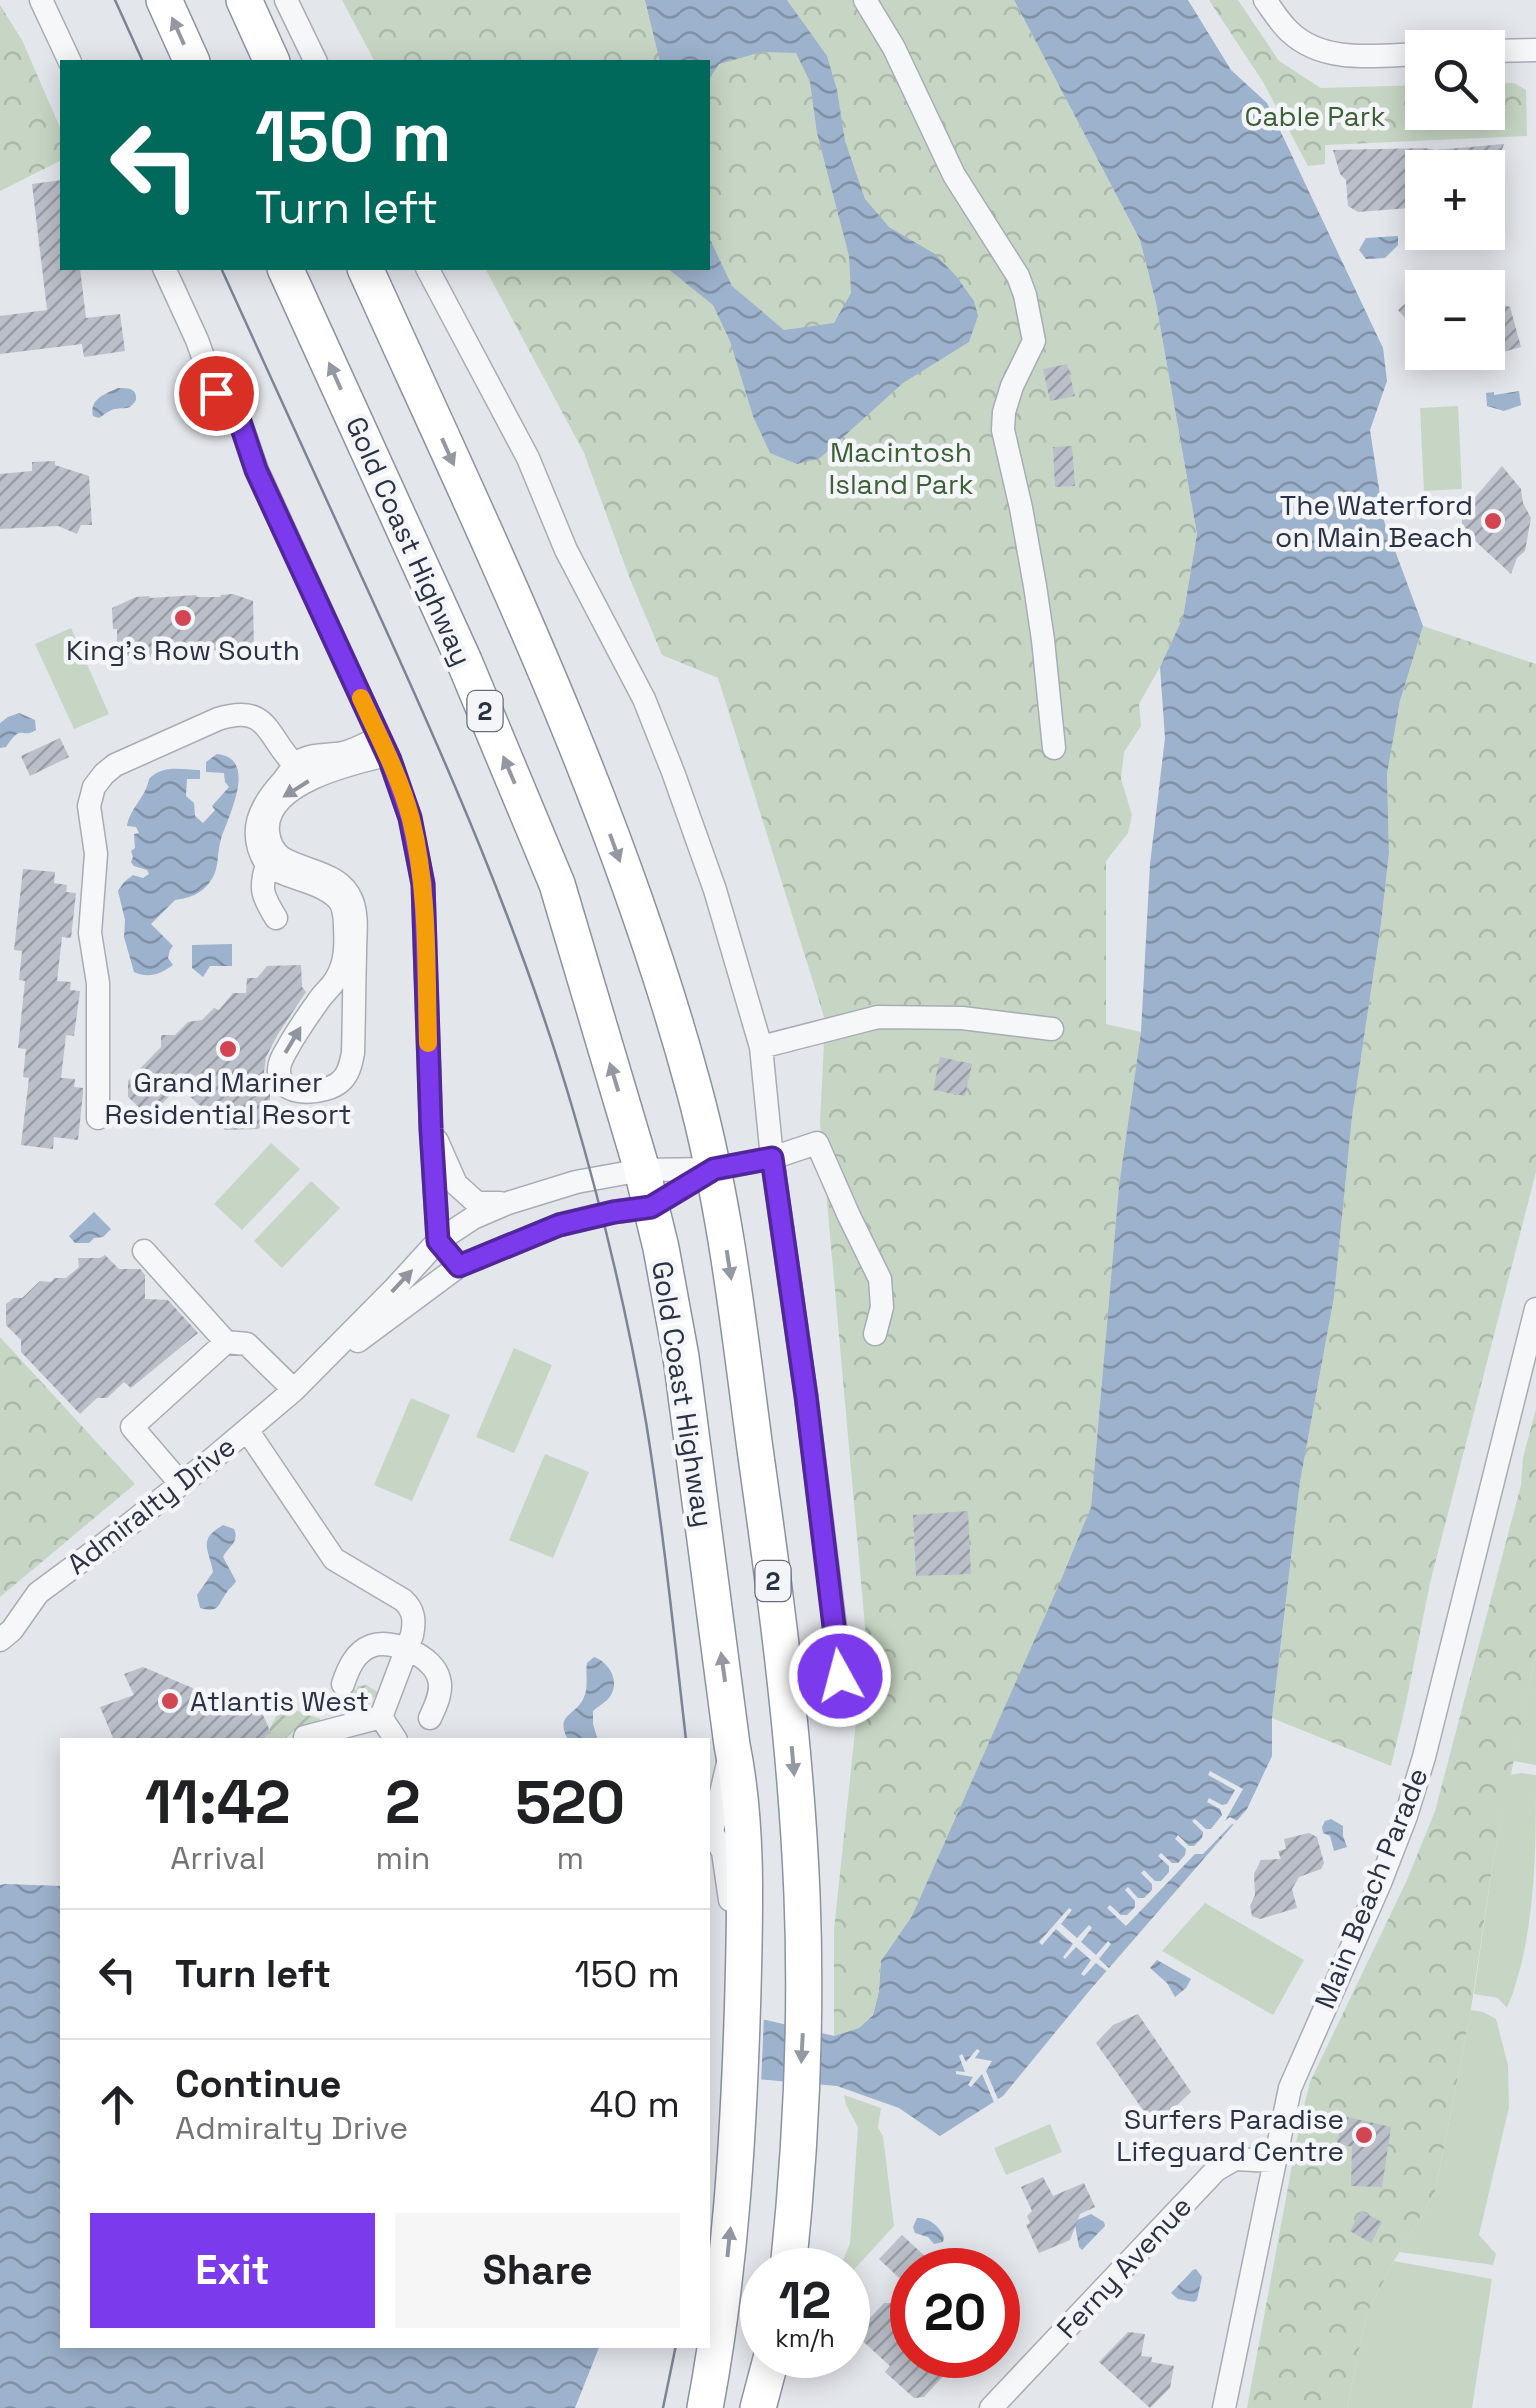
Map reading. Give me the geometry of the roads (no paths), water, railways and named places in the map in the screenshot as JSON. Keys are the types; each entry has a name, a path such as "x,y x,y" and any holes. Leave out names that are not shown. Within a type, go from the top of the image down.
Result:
{"highway":[{"path":"164,0 191,60"},
{"path":"244,0 271,60"},
{"name":"Gold Coast Highway","path":"286,270 464,661 557,884 651,1207 680,1357 740,1782 744,1919 740,2104 725,2284 706,2408"},
{"name":"2","path":"366,270 512,593 593,785 694,1086 714,1169 782,1652 794,1772 804,1995 790,2248"},
{"path":"758,2408 766,2378"}],"street":[{"path":"41,0 69,60"},
{"path":"286,0 315,60"},
{"path":"865,0 894,48 954,175 1026,295 1034,340 1012,386 1003,430 1044,640 1054,748"},
{"path":"1265,0 1282,24 1299,40 1318,50 1338,55 1405,54"},
{"path":"1505,51 1536,50"},
{"path":"165,270 216,393 238,416 256,470 383,747 410,818 423,884 438,1241 459,1266"},
{"path":"428,270 528,458 566,550 644,699 715,890 761,1047 840,1676"},
{"path":"98,1118 98,995 90,933 96,854 89,806 94,786 115,764 218,718 242,713 260,720 295,765"},
{"path":"276,918 262,888 267,865 260,848 257,821 268,797 304,759 383,747"},
{"path":"267,865 324,890 338,899 343,908 346,940 342,969 291,1042 278,1072 289,1088 315,1092 342,1081 350,1069 356,916 348,892 338,883 282,858 273,850 267,829 279,800 316,776 383,747"},
{"path":"761,1047 878,1016 962,1018 1052,1029"},
{"path":"431,1129 456,1184 477,1203 508,1204"},
{"path":"651,1207 714,1169 772,1158 817,1143 880,1278 882,1307 875,1334"},
{"name":"Admiralty Drive","path":"301,1383 438,1241 474,1218 576,1182 642,1170 714,1169"},
{"name":"Admiralty Drive","path":"0,1640 12,1630 38,1593 181,1484 301,1383 459,1266 559,1225 651,1207"},
{"path":"144,1251 226,1342 247,1344 301,1383"},
{"name":"Main Beach Parade","path":"1224,2408 1290,2088 1406,1816 1536,1309"},
{"path":"181,1484 132,1427 226,1342"},
{"path":"246,1430 334,1558 410,1606 414,1625 380,1717"},
{"path":"343,1684 354,1658 374,1644 407,1650 429,1664 440,1679 430,1718"},
{"path":"311,1738 380,1717"},
{"path":"380,1717 395,1738"},
{"path":"732,1745 710,1832 722,1852 730,1905 744,1919"},
{"name":"Ferny Avenue","path":"991,2408 1216,2170 1236,2159 1274,2161"}],"water":[{"path":"645,0 787,0 827,56 845,141 865,199 889,227 935,254 974,301 978,316 969,342 903,383 820,458 797,464 770,453 713,305 669,270 710,270 710,239 732,286 784,330 834,323 851,293 849,256 817,133 810,82 796,53 762,52 719,64 710,78 710,60 660,60"},
{"path":"1014,0 1188,0 1231,70 1267,103 1383,348 1387,381 1370,430 1384,521 1423,626 1400,701 1387,774 1389,853 1381,924 1352,1117 1334,1297 1300,1482 1272,1718 1272,1756 1247,1809 1003,2096 940,2136 899,2108 837,2086 710,2075 710,2017 766,2020 834,2036 859,2028 873,2015 881,1961 912,1916 1091,1507 1119,1186 1141,1032 1150,864 1165,738 1160,667 1183,617 1197,534 1156,303 1140,240"},
{"path":"1398,236 1398,245 1385,258 1366,259 1359,250 1366,238"},
{"path":"118,388 133,391 134,403 99,418 93,416 96,401"},
{"path":"1519,391 1521,405 1504,411 1487,406 1486,393"},
{"path":"19,713 35,720 36,730 19,733 0,748 0,723"},
{"path":"217,754 230,758 239,777 215,873 201,891 175,900 151,924 173,946 168,958 173,965 154,975 139,974 134,972 124,937 125,920 118,891 133,875 143,878 149,874 131,862 134,834 139,833 136,827 127,826 129,820 149,779 160,771 179,769 200,770 200,779 187,779 186,796 194,803 195,816 203,823 229,787 224,773 206,772 206,762"},
{"path":"232,944 232,966 210,966 203,977 192,968 192,945"},
{"path":"94,1212 111,1229 89,1243 75,1243 69,1236"},
{"path":"223,1525 234,1529 234,1541 223,1557 236,1581 218,1606 200,1608 197,1595 213,1572 207,1540"},
{"path":"594,1657 610,1669 614,1688 593,1711 597,1738 567,1738 563,1725 584,1697 587,1663"},
{"path":"1331,1819 1343,1826 1347,1847 1334,1851 1330,1836 1323,1833 1325,1821"},
{"path":"0,1885 60,1886 60,2348 599,2348 575,2408 0,2408"},
{"path":"1157,1960 1191,1979 1175,1997 1167,1983 1150,1968"},
{"path":"1091,2214 1105,2226 1082,2250 1075,2225"},
{"path":"917,2218 937,2226 943,2242 934,2244 928,2237 915,2233"},
{"path":"1196,2269 1202,2277 1197,2300 1178,2299 1171,2293"}],"tram line":[{"path":"115,0 142,60"},
{"path":"222,270 454,785 553,1044 605,1226 639,1383 658,1501 686,1738"},
{"path":"663,2408 675,2348"}],"place":[{"name":"The Waterford on Main Beach","path":"1493,521"},
{"name":"King's Row South","path":"183,618"},
{"name":"Grand Mariner Residential Resort","path":"228,1049"},
{"name":"Atlantis West","path":"170,1701"},
{"name":"Surfers Paradise Lifeguard Centre","path":"1364,2135"}],"park label":[{"name":"Cable Park","path":"1315,116"},
{"name":"Macintosh Island Park","path":"901,468"}]}
